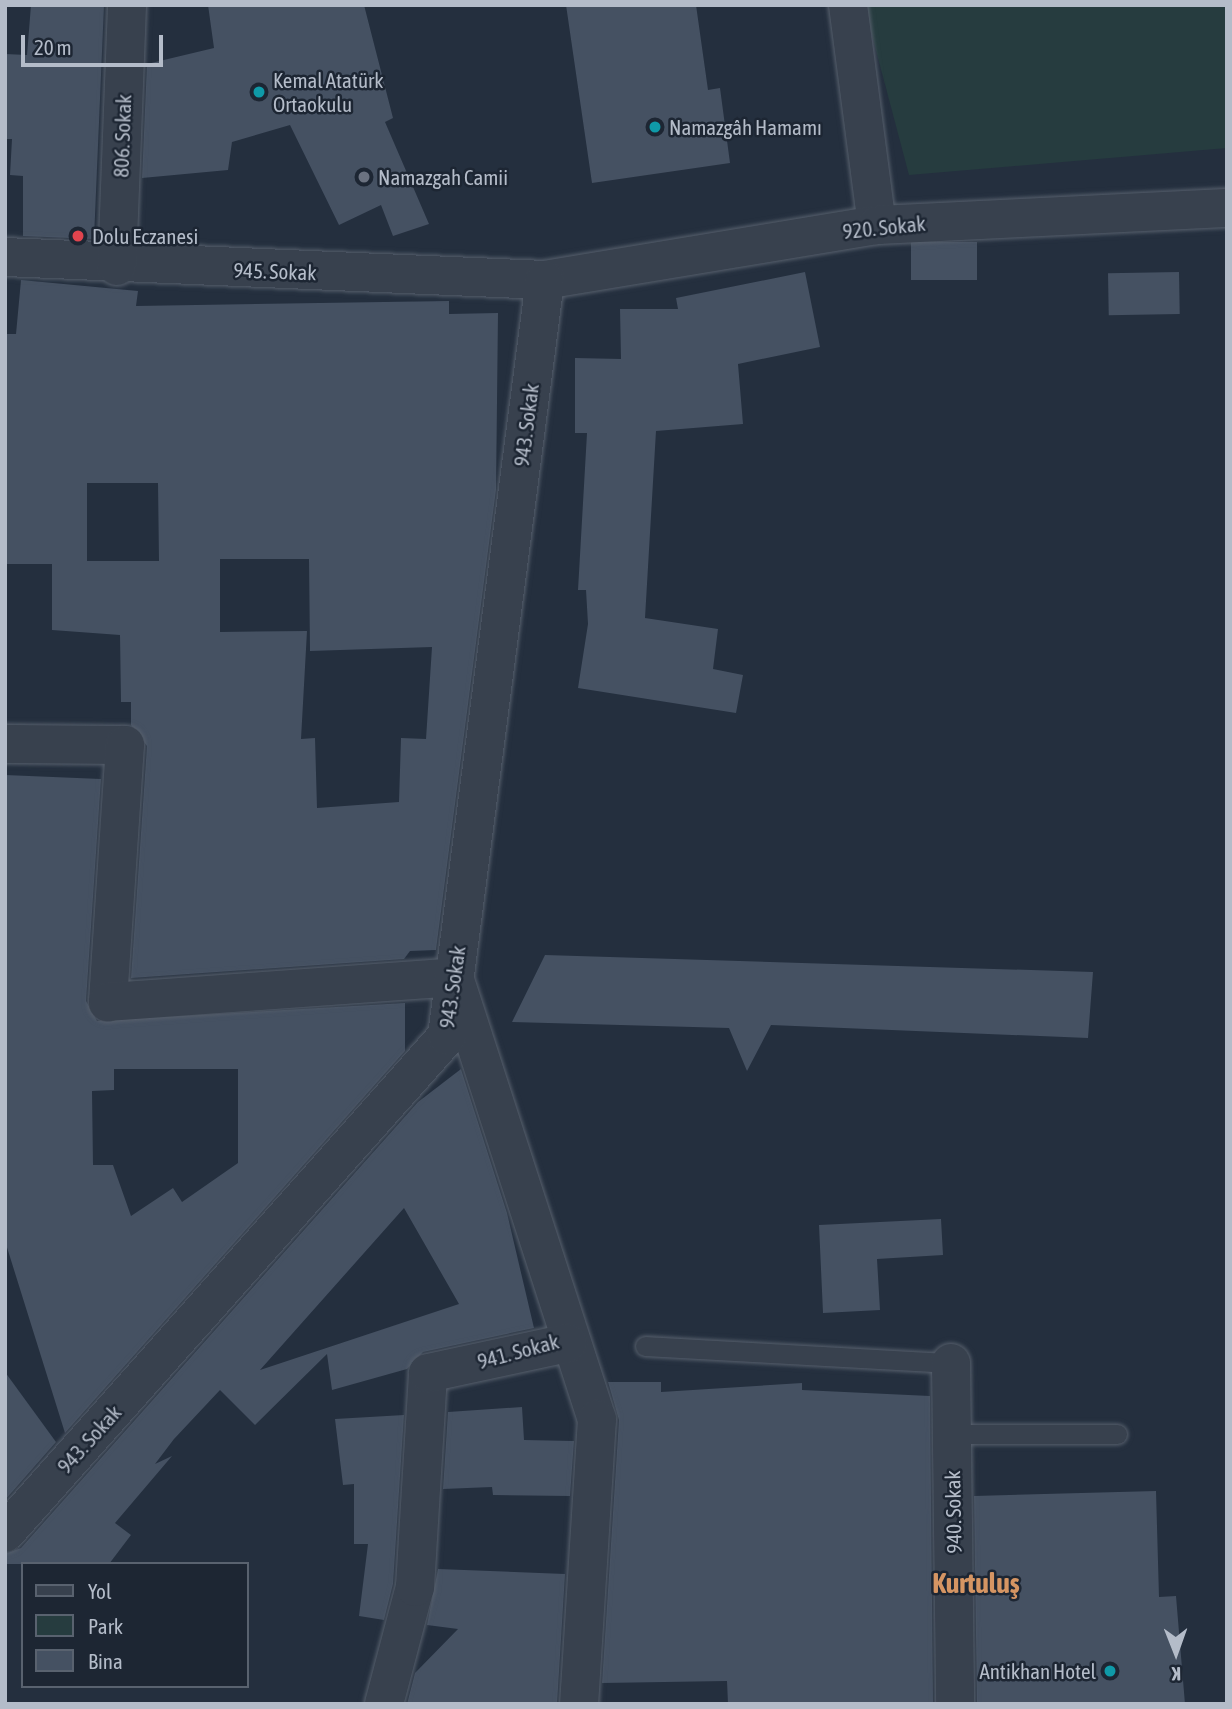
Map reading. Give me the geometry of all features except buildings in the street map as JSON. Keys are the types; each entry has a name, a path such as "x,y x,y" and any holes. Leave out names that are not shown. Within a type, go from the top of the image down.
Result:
{"street":[{"name":"806. Sokak","path":"117,266 127,5"},
{"path":"848,5 877,225"},
{"name":"920. Sokak","path":"545,280 877,225 1227,208"},
{"name":"945. Sokak","path":"5,257 117,266 545,280"},
{"name":"943. Sokak","path":"5,1533 447,1036 545,280"},
{"path":"5,744 125,745 108,1002 454,976"},
{"name":"941. Sokak","path":"383,1704 415,1587 428,1373 568,1343 454,976"},
{"path":"568,1343 597,1419 579,1704"},
{"name":"940. Sokak","path":"951,1363 955,1704"}],"lane":[{"path":"645,1346 951,1363"},
{"path":"952,1434 1117,1434"}],"green space":[{"path":"864,5 1227,5 1227,148 909,175"}],"place":[{"name":"Kemal Atatürk Ortaokulu","path":"259,92"},
{"name":"Namazgâh Hamamı","path":"655,127"},
{"name":"Namazgah Camii","path":"364,177"},
{"name":"Dolu Eczanesi","path":"78,236"},
{"name":"Antikhan Hotel","path":"1110,1671"}],"district":[{"name":"Kurtuluş","path":"976,1583"}]}
